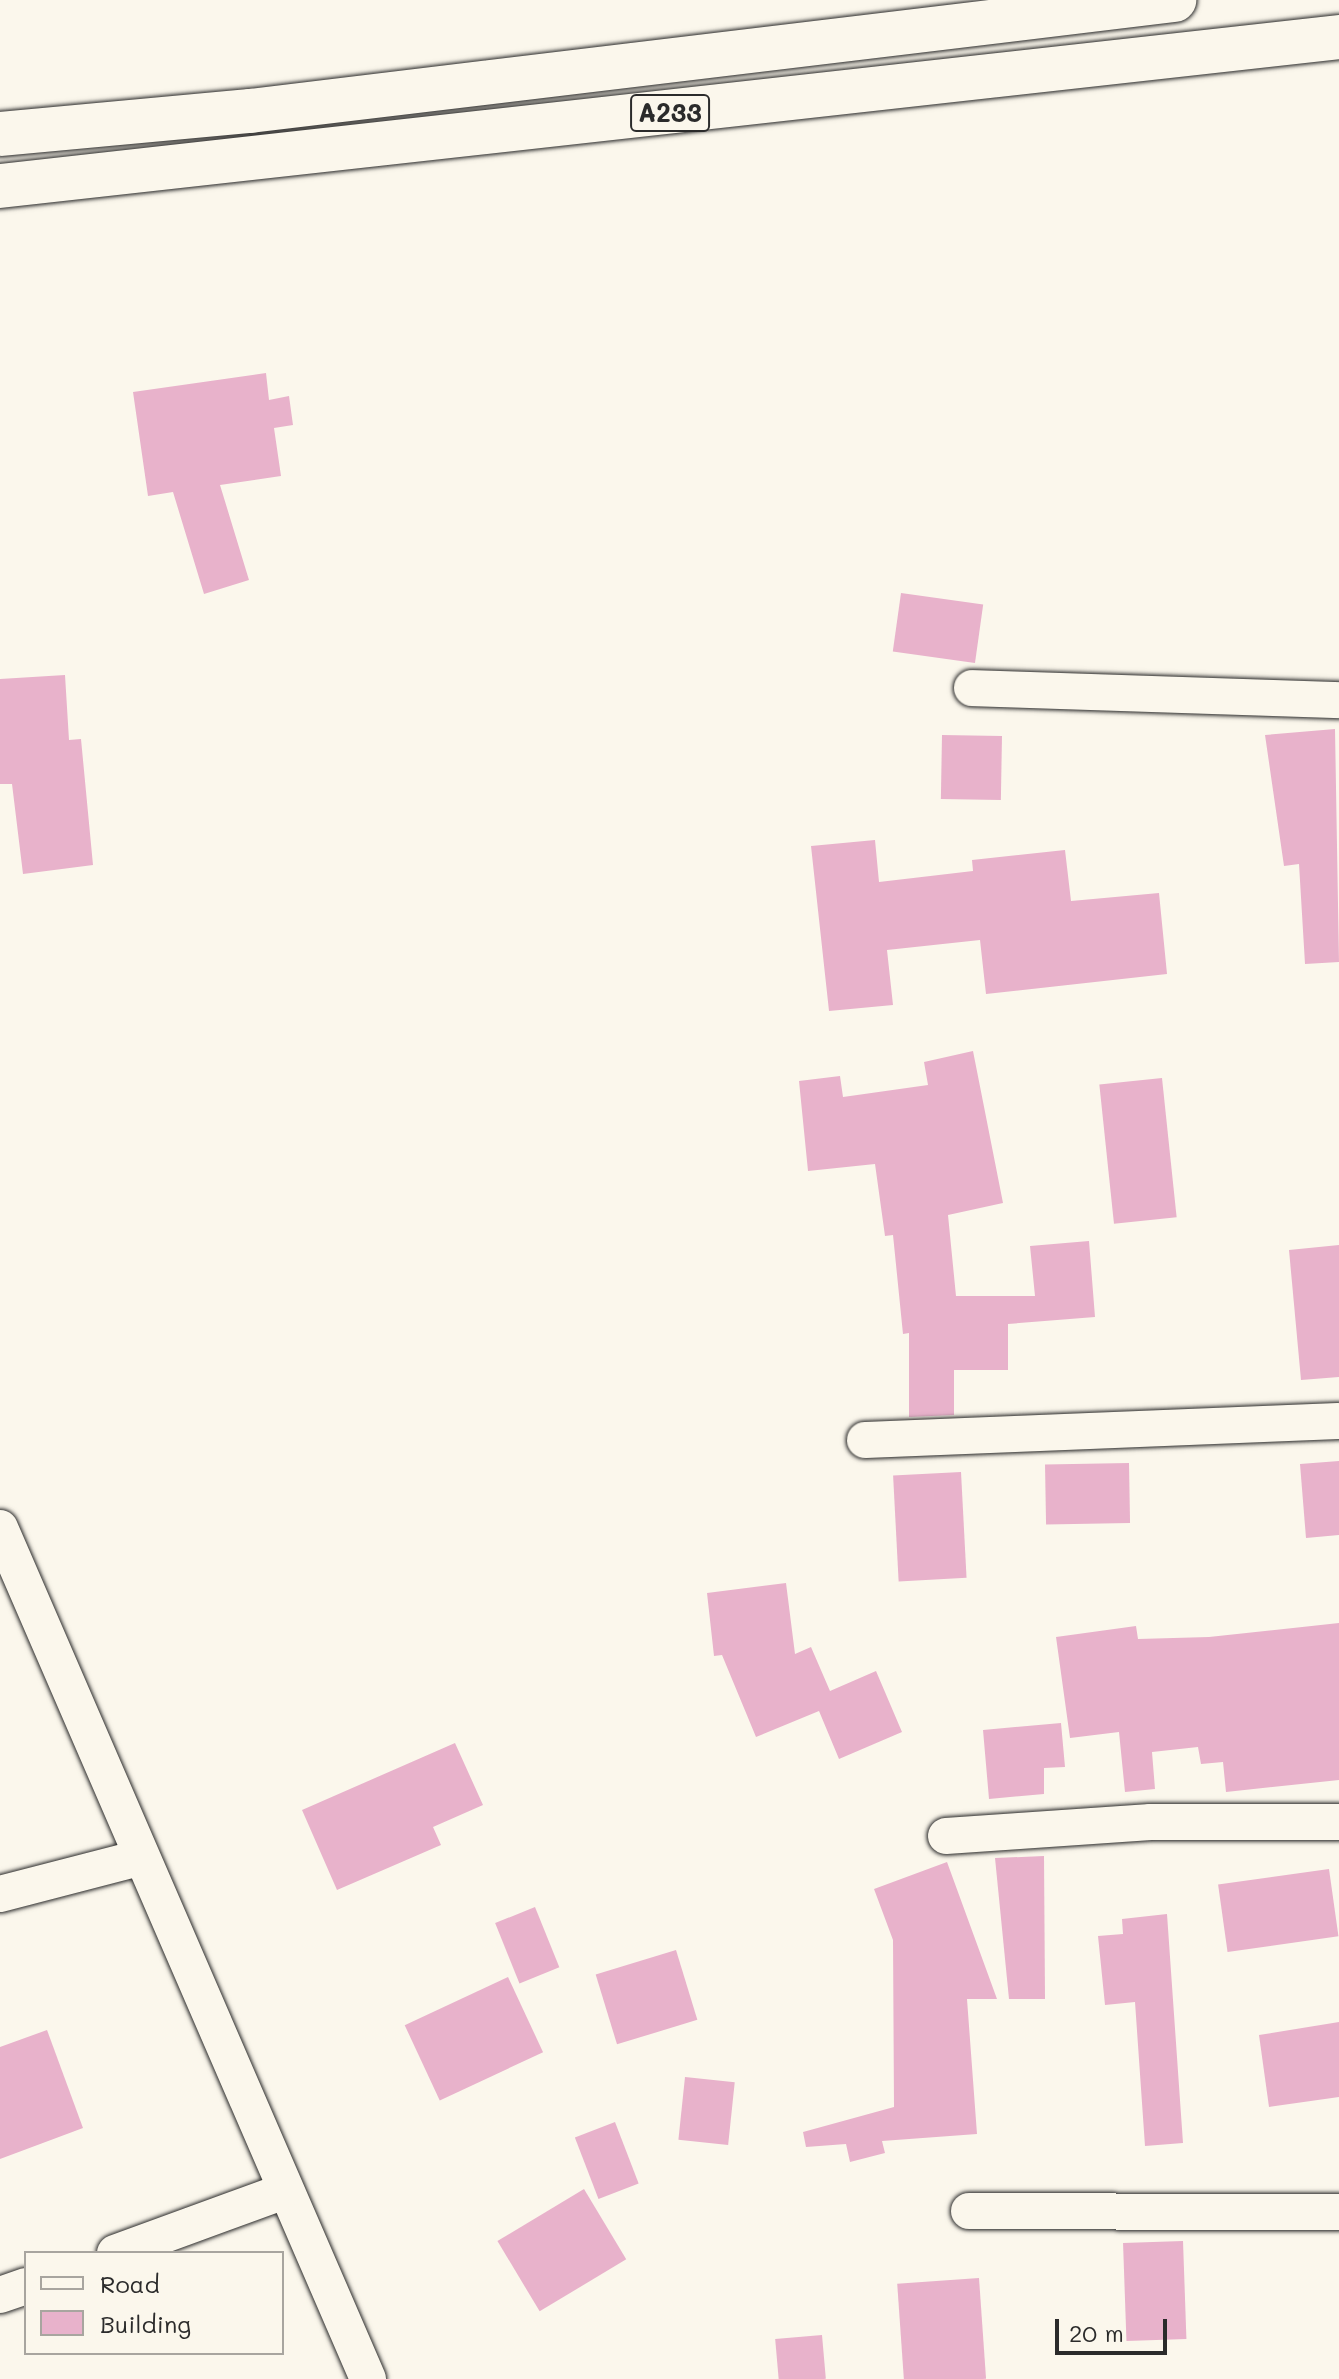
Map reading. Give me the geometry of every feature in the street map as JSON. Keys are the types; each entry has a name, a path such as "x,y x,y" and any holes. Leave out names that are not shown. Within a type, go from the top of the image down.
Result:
{"highway":[{"name":"A233","path":"0,134 1174,0"},
{"name":"A233","path":"0,186 1339,37"},
{"path":"48,130 57,180"}],"street":[{"path":"972,688 1339,700"},
{"path":"865,1440 1339,1421"},
{"path":"0,1528 282,2192 368,2379"},
{"path":"946,1836 1151,1822 1339,1822"},
{"path":"0,1894 139,1858"},
{"path":"120,2251 282,2192"},
{"path":"969,2211 1339,2212"},
{"path":"0,2295 24,2287"}],"building":[{"path":"266,373 269,400 289,396 293,425 274,428 281,476 220,485 249,580 204,594 173,492 148,496 133,392"},
{"path":"901,593 983,605 975,663 893,651"},
{"path":"65,675 69,740 81,739 93,865 23,874 12,784 0,784 0,679"},
{"path":"1335,729 1339,962 1305,964 1299,864 1284,866 1265,735"},
{"path":"942,735 1002,736 1001,800 941,799"},
{"path":"875,840 879,882 973,871 972,860 1065,850 1071,901 1159,893 1167,974 986,994 980,940 887,950 893,1005 829,1011 811,846"},
{"path":"973,1051 1003,1203 948,1215 956,1296 1035,1296 1030,1246 1089,1241 1095,1317 1008,1324 1008,1370 954,1370 954,1415 909,1417 909,1333 903,1334 893,1235 885,1236 875,1164 808,1171 799,1081 840,1076 843,1097 928,1085 924,1062"},
{"path":"1162,1078 1177,1217 1114,1224 1099,1085"},
{"path":"1339,1245 1339,1377 1301,1380 1289,1250"},
{"path":"1339,1461 1339,1535 1306,1538 1300,1464"},
{"path":"1129,1463 1130,1523 1046,1524 1045,1464"},
{"path":"961,1472 967,1578 899,1581 893,1476"},
{"path":"786,1583 795,1654 811,1647 830,1691 876,1671 902,1732 839,1759 819,1711 756,1737 722,1655 714,1656 707,1593"},
{"path":"1339,1623 1339,1780 1226,1792 1223,1762 1201,1764 1198,1747 1152,1752 1155,1789 1125,1792 1119,1732 1070,1738 1056,1637 1136,1626 1138,1639 1209,1637"},
{"path":"1061,1723 1065,1767 1044,1768 1044,1794 989,1799 983,1730"},
{"path":"455,1743 483,1805 433,1827 441,1845 337,1890 302,1810"},
{"path":"1044,1856 1045,1999 1009,1999 995,1858"},
{"path":"947,1862 997,1999 967,1999 977,2134 882,2141 885,2153 850,2162 846,2144 806,2147 803,2132 894,2107 893,1940 874,1889"},
{"path":"1329,1869 1338,1936 1228,1952 1218,1885"},
{"path":"535,1907 559,1967 519,1983 495,1923"},
{"path":"1167,1914 1183,2143 1145,2146 1135,2002 1105,2005 1098,1936 1123,1934 1122,1919"},
{"path":"676,1950 697,2020 617,2044 596,1975"},
{"path":"508,1977 543,2052 440,2100 405,2025"},
{"path":"1339,2022 1339,2097 1269,2107 1259,2035"},
{"path":"47,2030 83,2128 0,2159 0,2047"},
{"path":"685,2077 735,2082 728,2145 678,2140"},
{"path":"615,2122 639,2184 599,2199 575,2137"},
{"path":"584,2189 626,2259 540,2311 497,2241"},
{"path":"1183,2241 1186,2339 1126,2341 1123,2243"},
{"path":"979,2278 986,2379 904,2379 897,2284"},
{"path":"822,2335 826,2379 779,2379 775,2339"}]}
